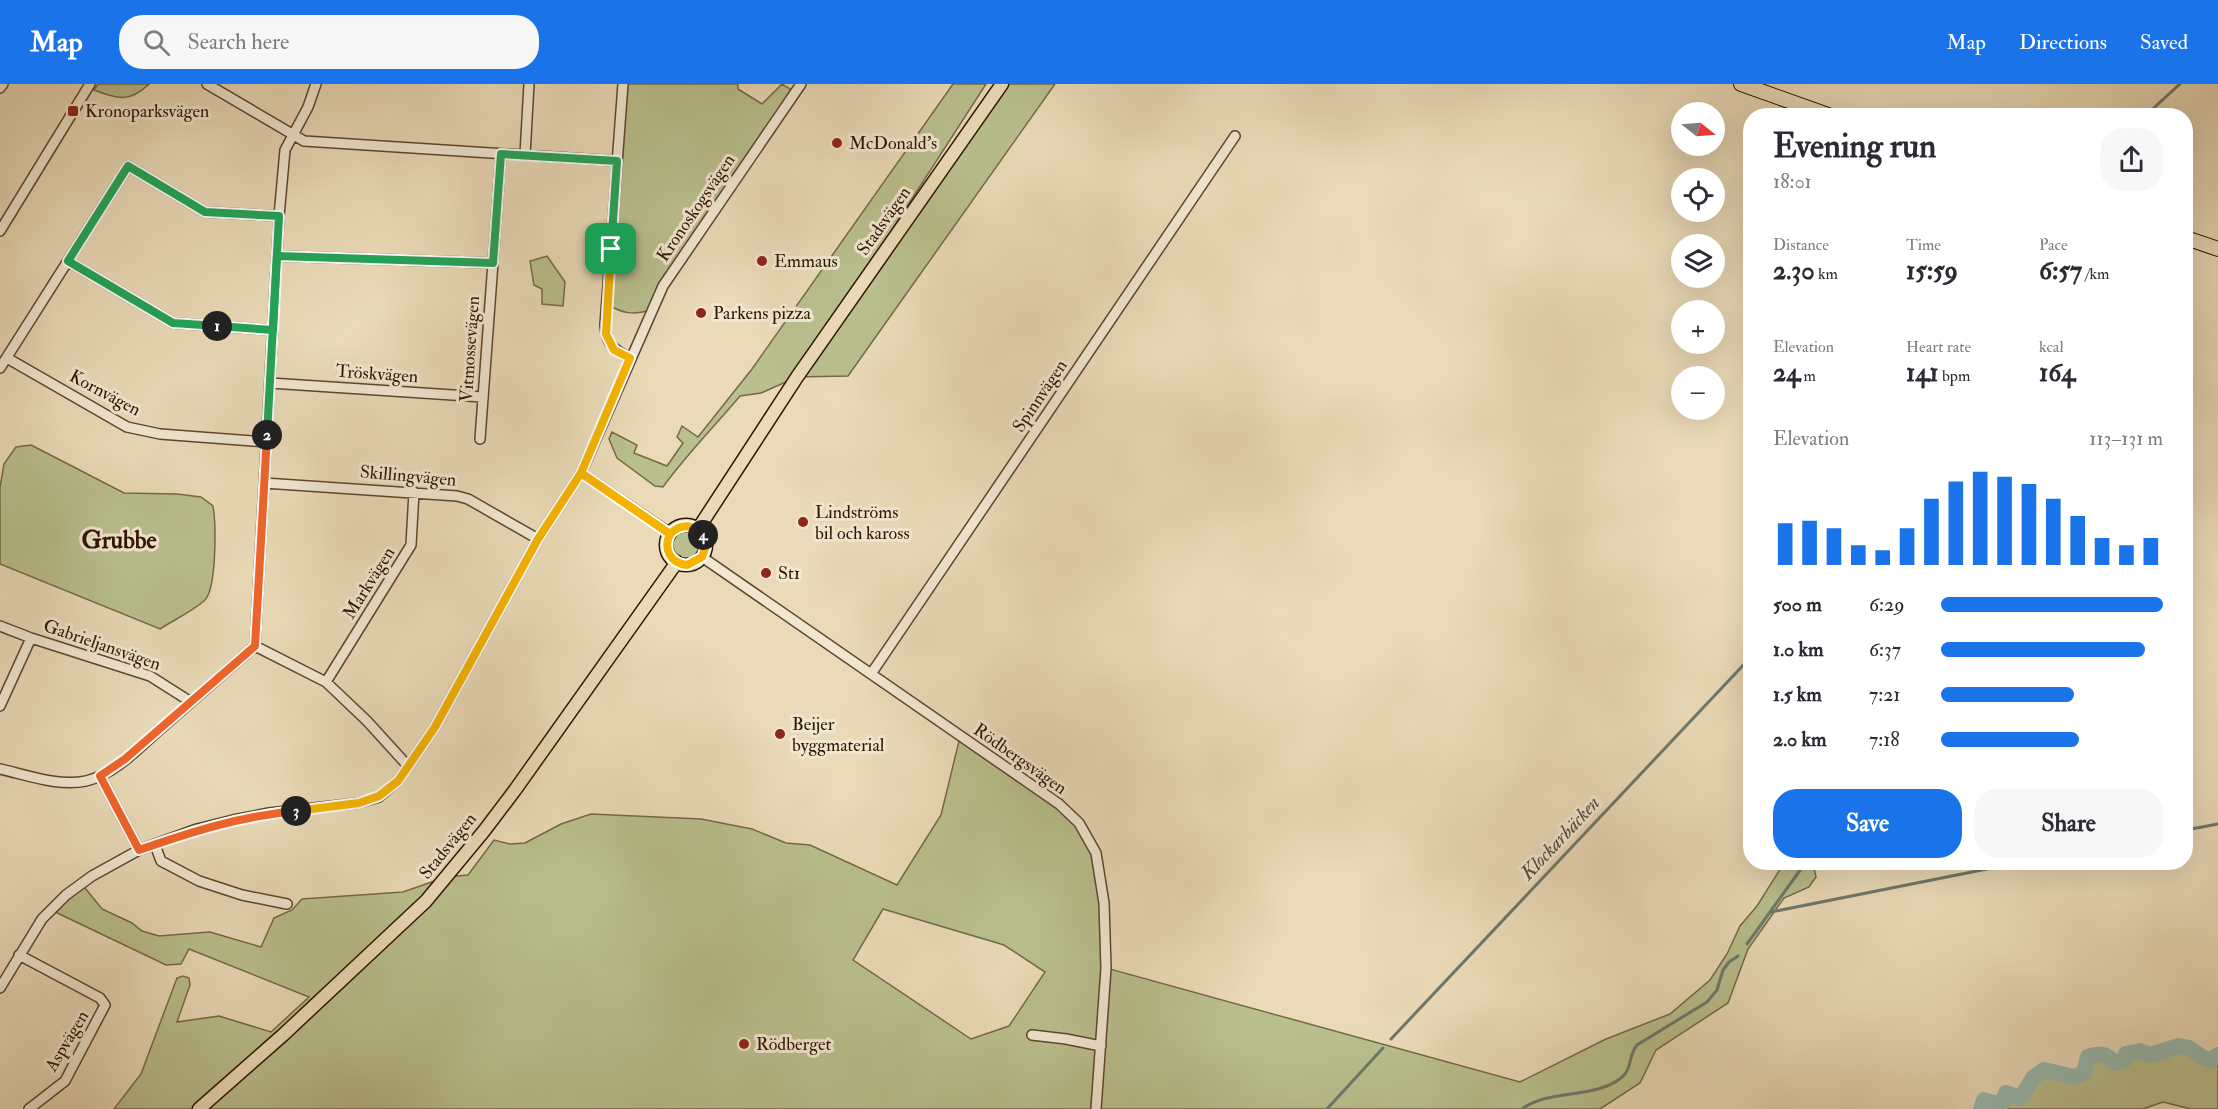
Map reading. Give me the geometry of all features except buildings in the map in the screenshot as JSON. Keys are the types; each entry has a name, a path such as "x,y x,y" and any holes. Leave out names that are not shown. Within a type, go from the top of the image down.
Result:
{"highway":[{"path":"1741,84 1808,108"},
{"path":"2193,240 2218,249"}],"main road":[{"name":"Stadsvägen","path":"698,529 797,377 1002,84"},
{"path":"686,526 698,529 706,542 702,557 687,565 676,562 667,550 670,534 686,526"},
{"name":"Stadsvägen","path":"199,1109 284,1035 426,901 515,790 676,562"}],"street":[{"path":"0,88 3,84"},
{"path":"0,231 90,84"},
{"path":"207,84 304,141 617,161"},
{"path":"0,770 73,782 87,781 100,776 125,759 255,646 279,216 285,150 303,116 316,84"},
{"path":"525,155 529,84"},
{"path":"623,84 606,334 614,350 630,358"},
{"name":"Kronoskogsvägen","path":"0,988 42,919 66,895 92,876 139,850 197,829 233,820 369,800 379,796 398,781 435,727 538,539 581,473 651,310 672,272 801,84"},
{"name":"Spinnvägen","path":"871,674 1235,136"},
{"name":"Vitmossevägen","path":"480,439 501,154"},
{"path":"0,368 128,166 205,212 279,216"},
{"path":"277,256 493,263"},
{"path":"68,261 173,323 273,330"},
{"name":"Kornvägen","path":"7,358 127,427 160,434 267,441"},
{"name":"Tröskvägen","path":"270,383 483,397"},
{"path":"581,473 670,534"},
{"name":"Skillingvägen","path":"264,483 457,496 468,499 538,539"},
{"name":"Markvägen","path":"326,682 411,545 414,492"},
{"name":"Rödbergsvägen","path":"702,557 1059,804 1079,823 1096,853 1104,903 1106,968 1096,1109"},
{"name":"Gabrieljansvägen","path":"0,626 150,676 191,702"},
{"path":"0,706 31,638"},
{"path":"255,646 326,682 367,721 408,766"},
{"path":"100,776 139,850"},
{"path":"155,845 161,861 199,881 242,895 287,904"},
{"name":"Aspvägen","path":"19,955 100,998 105,1005 65,1081 29,1109"},
{"path":"1032,1035 1101,1046"}],"green space":[{"path":"98,84 149,84 136,94 123,98 94,90"},
{"path":"624,84 738,84 738,89 762,104 782,84 795,92 651,310 639,313 623,312 607,304"},
{"path":"953,84 986,84 810,357 1002,84 1055,84 848,376 797,377 761,393 740,396 663,487 655,486 617,458 609,439 612,432 637,445 634,453 667,466 683,443 677,437 682,426 698,437 752,369"},
{"path":"547,256 565,282 563,306 542,304 542,289 534,285 530,261"},
{"path":"31,445 124,493 201,497 213,506 215,541 213,571 208,594 204,601 160,629 0,564 0,487 4,464 16,447"},
{"path":"686,529 697,534 702,545 697,556 686,561 675,556 670,545 675,534"},
{"path":"960,737 1079,823 1096,853 1106,968 1520,1082 1606,1039 1670,1014 1710,980 1727,954 1740,926 1757,906 1780,870 1814,870 1816,877 1809,887 1784,898 1748,949 1728,1003 1656,1050 1640,1083 1600,1109 114,1109 141,1074 177,978 183,976 189,978 190,985 177,1022 219,1016 271,1032 309,997 189,949 181,964 166,965 51,910 81,883 102,909 132,923 142,931 159,936 210,932 261,947 274,918 292,910 302,899 403,892 446,877 468,875 494,840 510,844 525,843 561,824 591,814 701,819 752,829 786,843 810,845 897,885 941,815","holes":["883,909 1004,945 1045,972 1009,1026 971,1039 853,960"]},
{"path":"2179,1046 2211,1060 2218,1055 2218,1109 2191,1109 2163,1102 2143,1109 1981,1109 1984,1100 1993,1103 2003,1102 2006,1093 2021,1098 2033,1078 2044,1070 2074,1077 2083,1073 2088,1057 2103,1055 2115,1063 2124,1060 2126,1054 2140,1051 2150,1055"}],"waterway":[{"name":"Klockarbäcken","path":"2154,108 2180,84"},
{"name":"Klockarbäcken","path":"1391,1039 1743,665"},
{"path":"2193,829 2218,824"},
{"path":"1747,944 1800,870"},
{"path":"1771,912 1982,870"},
{"path":"1522,1109 1545,1099 1598,1089 1621,1078 1627,1070 1637,1045 1707,1002 1717,990 1723,970 1738,956"},
{"path":"1981,1109 1984,1100 1993,1103 2003,1102 2006,1093 2021,1098 2033,1078 2044,1070 2074,1077 2084,1073 2088,1057 2092,1056 2106,1056 2115,1063 2124,1060 2126,1054 2140,1051 2150,1055 2179,1046 2189,1048 2211,1060 2218,1055"},
{"name":"Klockarbäcken","path":"1327,1109 1383,1048"}],"place":[{"name":"Kronoparksvägen","path":"73,111"},
{"name":"McDonald's","path":"837,143"},
{"name":"Emmaus","path":"762,261"},
{"name":"Parkens pizza","path":"701,313"},
{"name":"Lindströms bil och kaross","path":"803,522"},
{"name":"St1","path":"766,573"},
{"name":"Beijer byggmaterial","path":"780,734"},
{"name":"Rödberget","path":"744,1044"}],"district":[{"name":"Grubbe","path":"119,540"}],"route":[{"path":"611,249 606,334 614,350 630,358 581,473 634,510 670,534 680,527 692,526 698,529 706,542 702,557 693,564 676,562 667,550 670,534 581,473 538,539 435,727 398,781 389,789 379,796 359,803 269,813 233,820 197,829 139,850 100,776 125,759 255,646 267,441 270,383 273,330 277,256 279,216 205,212 128,166 68,261 173,323 273,330 277,256 493,263 501,154 617,161 611,249"}]}
